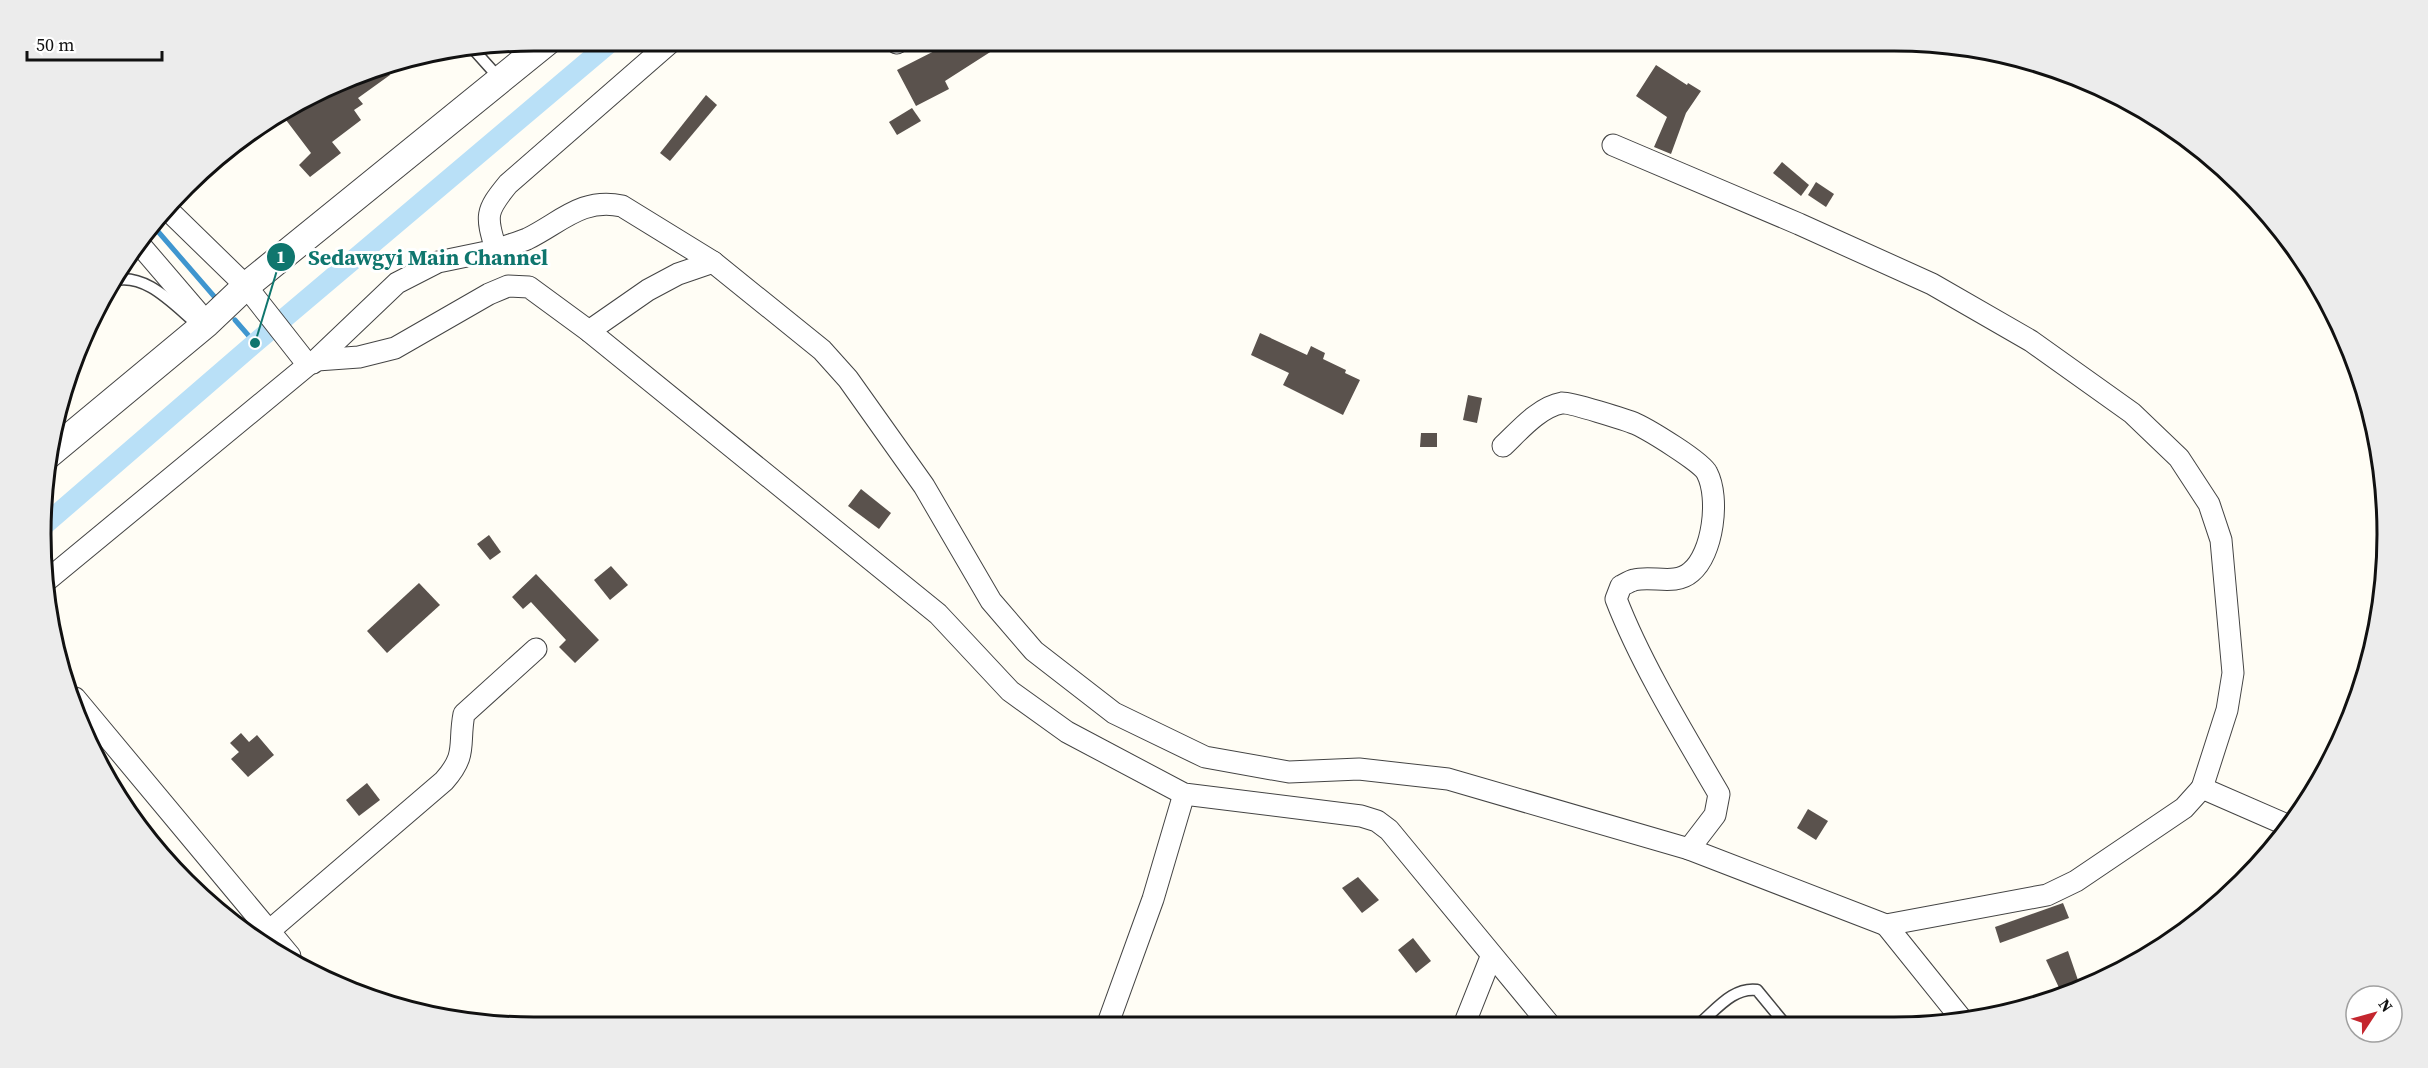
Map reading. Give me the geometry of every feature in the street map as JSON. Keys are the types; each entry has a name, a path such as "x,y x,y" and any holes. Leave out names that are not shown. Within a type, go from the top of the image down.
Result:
{"street":[{"path":"59,446 204,325 251,292 535,51"},
{"path":"496,249 488,221 494,201 508,184 659,51"},
{"path":"1612,145 1799,224 1932,284 2031,341 2132,413 2179,458 2209,504 2221,540 2233,673 2227,710 2202,788 2184,808 2076,881 2047,895 1886,925"},
{"path":"53,575 397,283 438,262 496,249 527,239 582,207 608,203 621,206 713,262 822,350 848,379 924,486 991,601 1034,651 1114,713 1205,757 1289,772 1359,770 1448,779 1689,849 1886,925 1957,1013"},
{"path":"172,214 251,292 307,358"},
{"path":"144,250 204,325"},
{"path":"589,331 648,290 678,274 713,262"},
{"path":"307,358 359,357 395,348 489,294 508,286 530,287 589,331 938,614 1010,691 1067,732 1184,794 1361,816 1377,821 1389,830 1491,957 1543,1017"},
{"path":"1503,446 1547,409 1563,403 1636,424 1697,461 1707,472 1712,489 1713,522 1703,557 1691,572 1677,579 1634,580 1621,586 1616,599 1624,620 1683,734 1719,794 1715,815 1689,849"},
{"path":"85,710 262,931 444,782 456,768 461,755 465,714 536,649"},
{"path":"2202,788 2281,823"},
{"path":"1110,1017 1153,899 1184,794"},
{"path":"1467,1017 1491,957"}],"lane":[{"path":"478,54 502,80"},
{"path":"124,279 150,285 204,325"},
{"path":"1708,1017 1738,992 1747,989 1758,990 1779,1017"}],"building":[{"path":"934,51 992,51 945,81 949,89 916,106 897,70"},
{"path":"1656,65 1687,85 1688,83 1701,91 1686,113 1671,154 1654,147 1667,117 1636,96"},
{"path":"390,75 358,98 363,104 354,110 361,120 332,142 341,153 310,177 299,165 311,153 286,120 349,88"},
{"path":"706,95 717,105 670,161 660,153"},
{"path":"912,108 921,121 897,135 889,122"},
{"path":"1782,162 1809,185 1801,196 1773,173"},
{"path":"1816,182 1834,194 1826,207 1808,195"},
{"path":"1260,333 1307,355 1311,346 1325,353 1323,359 1360,380 1343,415 1283,385 1289,373 1251,355"},
{"path":"1468,395 1482,398 1477,423 1463,420"},
{"path":"1421,433 1437,433 1437,447 1420,447"},
{"path":"861,489 891,513 879,529 848,506"},
{"path":"489,535 501,552 490,560 477,544"},
{"path":"611,566 628,585 610,600 594,580"},
{"path":"536,574 599,640 575,663 559,647 566,640 531,602 523,609 512,597"},
{"path":"419,583 440,605 387,653 367,631"},
{"path":"241,733 249,742 257,735 274,755 248,777 231,759 239,752 230,743"},
{"path":"367,783 380,800 359,816 346,800"},
{"path":"1808,809 1828,821 1816,840 1797,828"},
{"path":"1358,877 1379,900 1362,913 1342,888"},
{"path":"2063,903 2069,918 2000,943 1995,927"},
{"path":"1413,938 1431,961 1416,973 1398,950"},
{"path":"2068,951 2078,980 2059,987 2046,960"}],"waterway":[{"path":"51,519 255,343 600,51"},
{"path":"158,232 219,302"},
{"path":"235,320 255,343"}],"place":[{"name":"Sedawgyi Main Channel","path":"255,343"}]}
